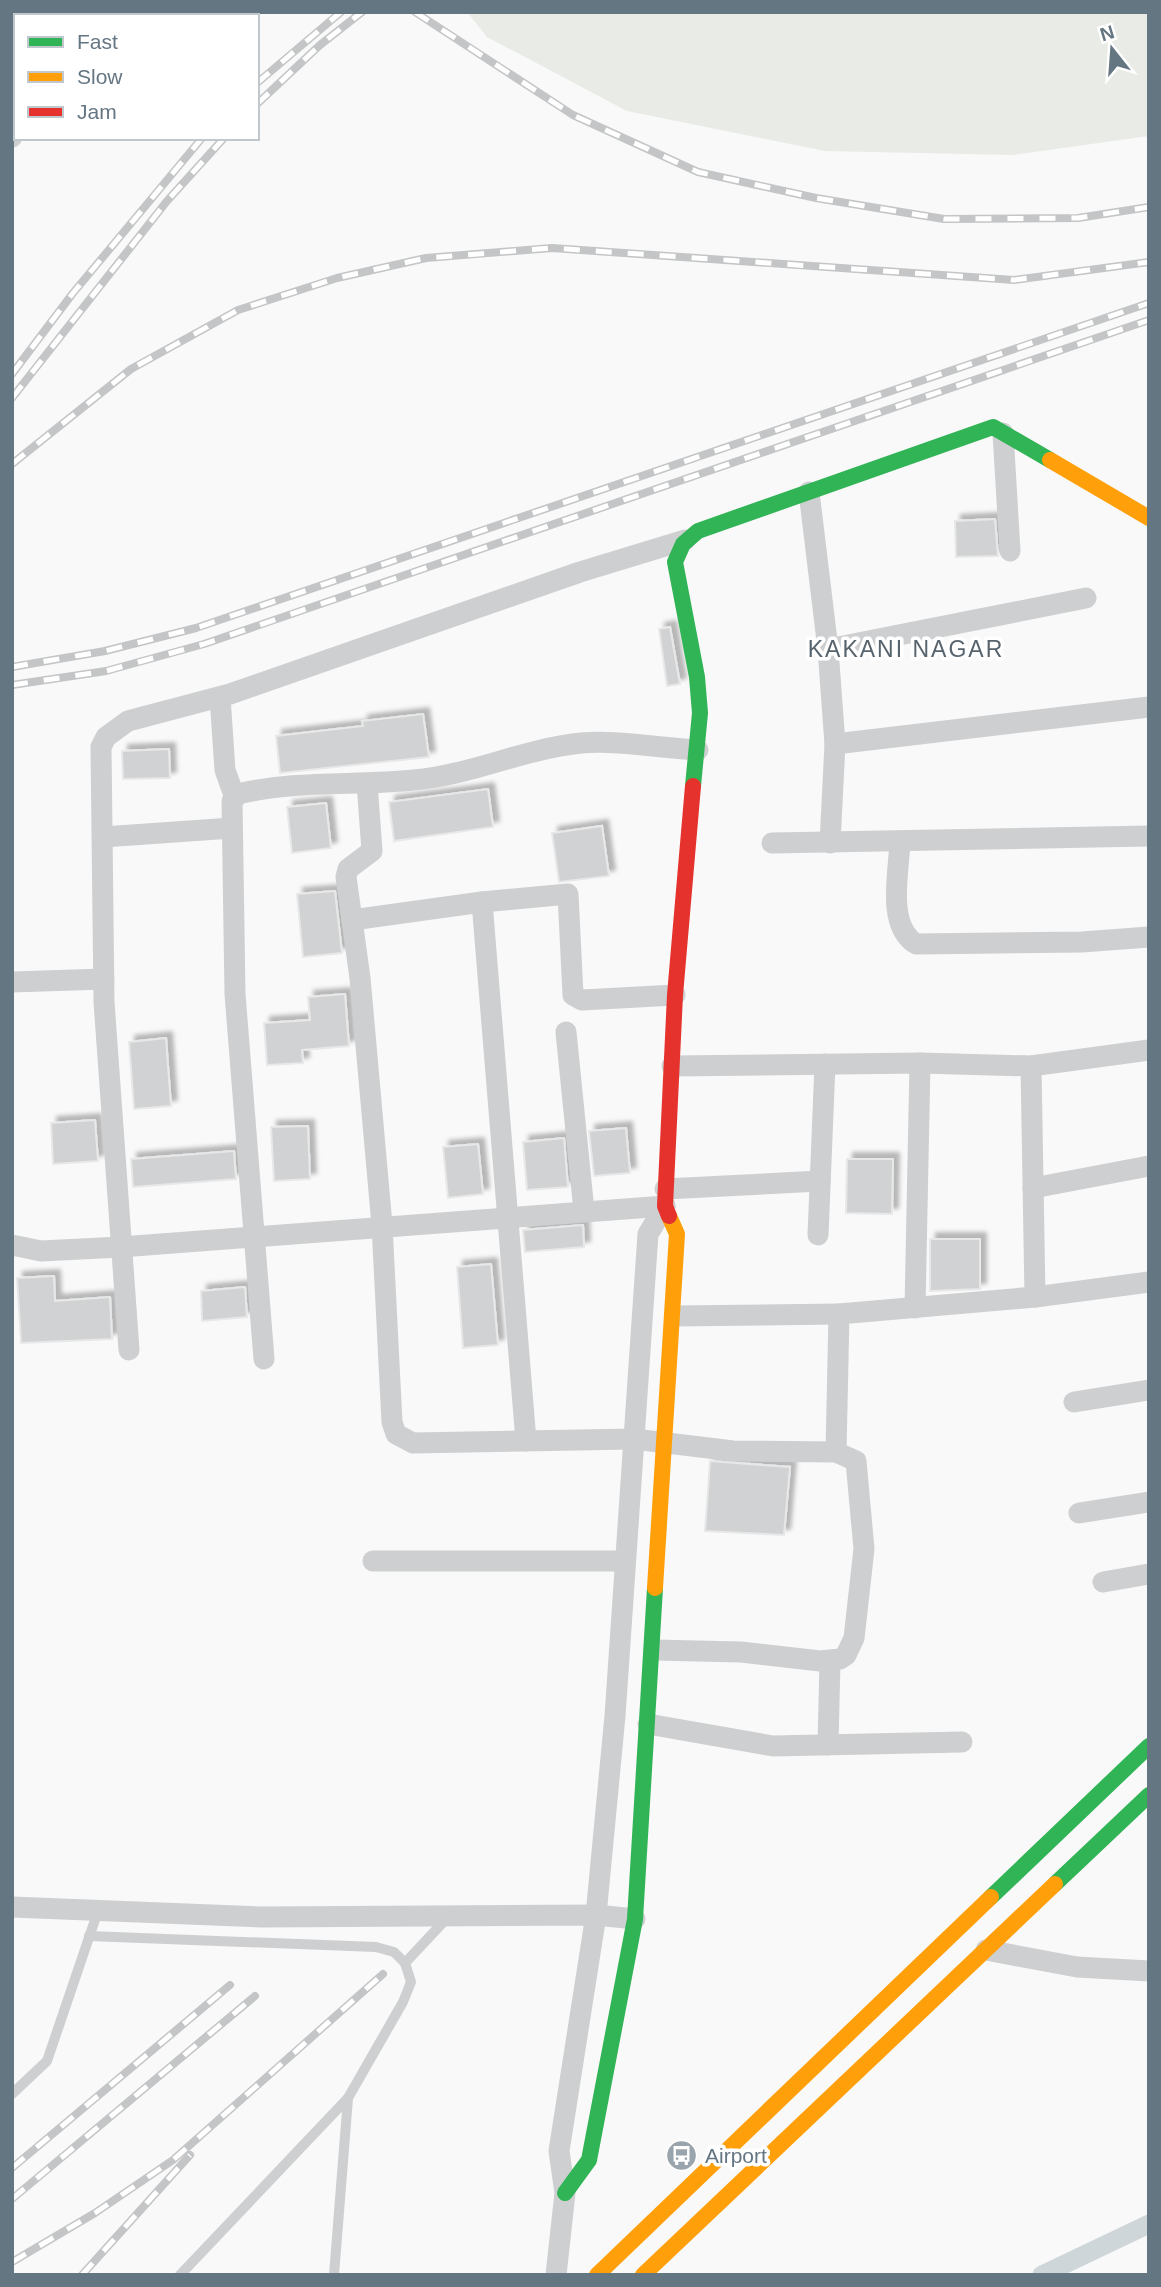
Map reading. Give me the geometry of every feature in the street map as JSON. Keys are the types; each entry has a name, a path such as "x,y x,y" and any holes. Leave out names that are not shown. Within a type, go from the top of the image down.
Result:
{"street":[{"path":"129,1350 104,979 101,747 106,737 128,721 220,697 580,572 685,540 698,531 993,427 1149,518"},
{"path":"1003,433 1010,551"},
{"path":"809,492 828,649 835,744 830,843"},
{"path":"565,2193 589,2160 635,1919 654,1650 664,1440 675,1316 677,1234 665,1198 675,995 698,750 697,677 675,562 677,551 685,540"},
{"path":"828,649 1086,598"},
{"path":"220,697 225,770 235,798 232,828 235,994 252,1236 264,1359"},
{"path":"835,744 1149,707"},
{"path":"235,798 238,794 276,788 414,780 469,772 533,752 584,743 698,750"},
{"path":"367,783 372,851 348,869 382,1225 392,1422 396,1434 413,1443 664,1440 733,1451 836,1452 856,1461 864,1549 854,1638 846,1655 830,1661 741,1652 654,1650"},
{"path":"103,837 232,828"},
{"path":"772,843 1149,836"},
{"path":"900,841 898,923 905,937 916,944 1082,942 1149,937"},
{"path":"352,920 482,902 568,894 573,995 582,1000 675,995"},
{"path":"482,902 526,1441"},
{"path":"12,982 104,979"},
{"path":"566,1032 584,1211"},
{"path":"672,1066 920,1063 1031,1066 1149,1050"},
{"path":"915,1308 920,1063"},
{"path":"817,1235 825,1064"},
{"path":"1031,1066 1034,1297"},
{"path":"1033,1188 1149,1166"},
{"path":"12,1245 41,1251 121,1247 584,1211 665,1198 820,1181"},
{"path":"556,2275 565,2193 559,2151 596,1915 615,1716 648,1234 665,1198"},
{"path":"675,1316 839,1314 1034,1297 1149,1282"},
{"path":"836,1452 839,1314"},
{"path":"1074,1402 1149,1390"},
{"path":"1079,1513 1149,1502"},
{"path":"373,1561 625,1561"},
{"path":"1103,1582 1149,1574"},
{"path":"828,1745 830,1661"},
{"path":"648,1724 773,1746 962,1742"},
{"path":"597,2275 1149,1746"},
{"path":"643,2275 1149,1795"},
{"path":"12,1907 262,1917 596,1915 635,1919"},
{"path":"986,1950 1077,1967 1149,1972"}],"lane":[{"path":"12,2094 47,2061 98,1911"},
{"path":"405,1963 450,1916"},
{"path":"89,1936 376,1947 394,1952 405,1963 411,1982 348,2098 180,2275"},
{"path":"334,2275 348,2098"}],"shaded area":[{"path":"467,12 1149,12 1149,136 1013,155 825,151 627,111 487,37"}],"building":[{"path":"995,519 998,556 956,557 955,521"},
{"path":"670,627 680,684 667,686 659,629"},
{"path":"423,714 429,757 280,773 276,736 363,726 362,721"},
{"path":"169,749 170,778 123,779 122,751"},
{"path":"488,789 493,827 394,841 389,802"},
{"path":"326,803 331,848 292,853 287,807"},
{"path":"602,826 609,876 559,882 552,833"},
{"path":"335,891 342,953 303,957 297,894"},
{"path":"345,994 349,1046 302,1050 303,1063 267,1065 264,1023 310,1020 308,997"},
{"path":"166,1038 171,1106 134,1109 129,1042"},
{"path":"95,1120 98,1161 53,1164 51,1123"},
{"path":"308,1126 310,1179 274,1181 271,1127"},
{"path":"626,1128 630,1173 594,1176 589,1131"},
{"path":"564,1138 568,1187 527,1190 523,1142"},
{"path":"478,1144 483,1194 448,1198 443,1147"},
{"path":"234,1151 236,1179 133,1187 131,1159"},
{"path":"847,1159 893,1159 892,1214 846,1213"},
{"path":"583,1225 584,1247 525,1252 523,1230"},
{"path":"930,1239 980,1239 980,1289 930,1291"},
{"path":"491,1264 498,1345 463,1348 457,1267"},
{"path":"54,1276 55,1301 110,1297 112,1339 21,1343 17,1278"},
{"path":"245,1287 247,1317 202,1321 201,1291"},
{"path":"710,1461 790,1467 784,1535 705,1531"}],"waterway":[{"path":"1042,2275 1149,2224"}],"railway":[{"path":"259,81 341,12"},
{"path":"259,102 320,45 362,12"},
{"path":"415,12 573,115 698,172 816,198 944,219 1078,218 1149,207"},
{"path":"12,374 73,293 200,140"},
{"path":"12,398 167,201 222,140"},
{"path":"12,464 131,369 238,310 337,278 426,258 552,248 1014,280 1149,262"},
{"path":"12,667 105,651 196,628 1149,303"},
{"path":"12,685 106,671 204,644 1149,320"},
{"path":"12,2262 95,2213 173,2160 383,1974"},
{"path":"12,2168 230,1985"},
{"path":"12,2199 255,1996"},
{"path":"82,2275 190,2155"}],"traffic: fast":[{"path":"693,786 700,713 697,677 675,562 683,544 698,531 993,427 1050,460"},
{"path":"565,2193 589,2160 635,1919 655,1588"},
{"path":"991,1897 1149,1746"},
{"path":"1055,1884 1149,1795"}],"traffic: slow":[{"path":"1050,460 1149,518"},
{"path":"655,1588 677,1234 669,1216"},
{"path":"643,2275 1055,1884"},
{"path":"597,2275 991,1897"}],"traffic: jam":[{"path":"669,1216 665,1206 675,995 693,786"}],"place":[{"name":"Airport","path":"682,2156"}],"district":[{"name":"KAKANI NAGAR","path":"906,649"}]}
